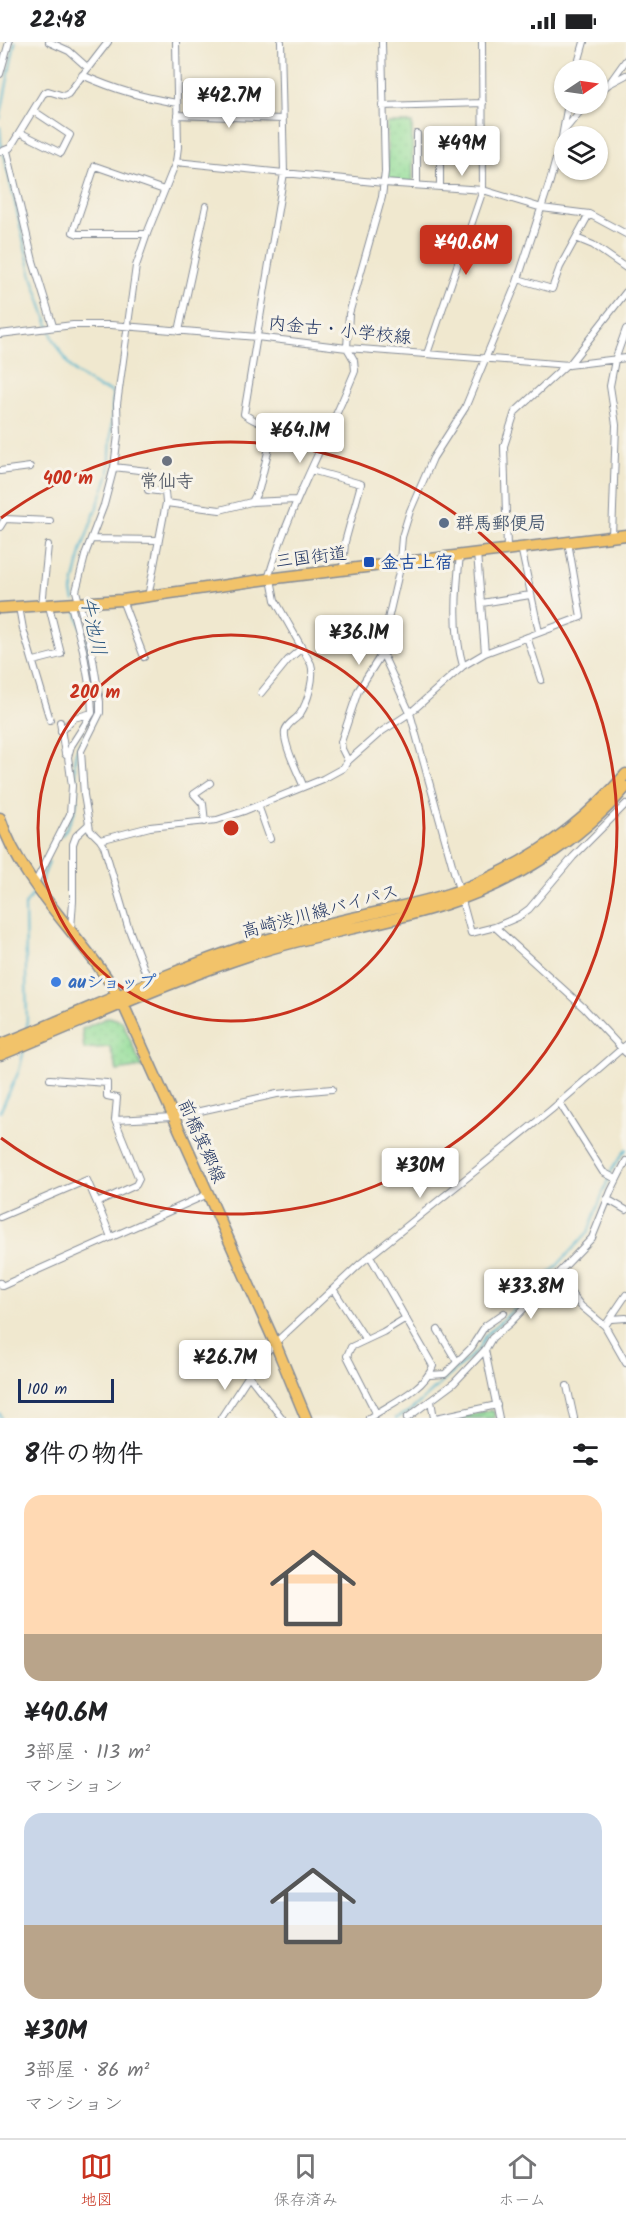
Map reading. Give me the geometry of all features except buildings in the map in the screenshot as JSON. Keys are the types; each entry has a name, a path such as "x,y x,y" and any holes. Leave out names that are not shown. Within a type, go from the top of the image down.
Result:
{"main road":[{"name":"三国街道","path":"0,608 148,597 343,569 626,535"},
{"name":"高崎渋川線バイパス","path":"121,1000 149,982 251,945 460,895 541,850 576,823 626,774"},
{"name":"高崎渋川線バイパス","path":"0,1055 26,1040 121,1000 254,953 506,880 560,848 605,809 626,787"},
{"name":"前橋箕郷線","path":"0,818 18,859 121,1000 275,1343 306,1418"},
{"name":"高崎渋川線バイパス","path":"0,1045 26,1040"}],"street":[{"path":"50,42 69,51 88,68"},
{"path":"50,327 4,152 21,133 43,94 48,91 64,96 68,94 108,42"},
{"path":"38,886 70,814 72,801 68,757 71,746 92,713 91,694 75,604 76,591 114,467 118,435 117,404 136,266 146,234 176,162 178,147 176,42"},
{"path":"281,42 284,173 244,414 274,427 324,441"},
{"path":"303,785 285,739 285,730 288,724 300,715 313,678 311,664 275,600 269,579 277,548 296,500 356,370 354,360 347,348 349,314 384,183 382,42"},
{"path":"427,354 483,190 482,42"},
{"path":"579,60 584,42"},
{"path":"0,74 7,43"},
{"path":"609,84 626,60"},
{"path":"82,75 115,90 177,103"},
{"path":"609,84 626,75"},
{"path":"382,106 483,103"},
{"path":"21,133 60,153 70,135 34,111"},
{"path":"567,126 577,114"},
{"path":"177,115 282,119"},
{"path":"417,134 417,185"},
{"path":"440,137 440,187"},
{"path":"176,162 384,183 483,190 542,208 589,214 626,234"},
{"path":"348,761 341,742 358,691 381,653 399,564 402,537 410,511 433,458 465,408 519,279 554,162"},
{"path":"146,234 78,234 73,232 95,166 164,190"},
{"path":"179,331 206,206"},
{"path":"519,279 552,289 560,267 589,214"},
{"path":"576,237 593,245 626,268"},
{"path":"507,548 504,453 515,412 568,365 626,292"},
{"name":"内金古・小学校線","path":"0,334 73,325 127,327 257,337 347,348 568,365 626,358"},
{"path":"612,536 616,425 610,386 615,360 626,329"},
{"path":"252,502 259,489 274,427"},
{"path":"0,471 30,467"},
{"path":"114,467 147,471 148,490 165,492 166,503 148,597"},
{"path":"311,470 361,484 345,542 343,569"},
{"path":"166,503 220,510 252,502 296,500"},
{"path":"0,527 5,519 50,521"},
{"path":"91,539 159,540"},
{"path":"100,840 150,827 205,822 228,816 323,779 344,768 348,761 381,732 410,713 463,666 485,653 581,617 567,541"},
{"path":"34,661 61,654 46,606 48,545"},
{"path":"521,546 538,632"},
{"path":"477,553 485,653"},
{"path":"460,555 456,587 459,651 463,666"},
{"path":"482,603 530,595"},
{"path":"122,600 144,657"},
{"path":"75,604 91,646 100,702 100,713 81,751 90,830 104,846 128,927 149,982"},
{"path":"19,607 23,629 50,720"},
{"path":"526,637 541,680"},
{"path":"261,693 288,660 302,648"},
{"path":"381,653 410,713 471,933 495,927 518,917 529,909 573,856 626,804"},
{"path":"62,731 74,718 92,713"},
{"path":"60,722 65,754 68,757"},
{"path":"70,770 82,769"},
{"path":"205,822 203,804 194,794 210,783"},
{"path":"258,805 270,839"},
{"path":"71,929 74,901 73,844 76,836 89,824"},
{"path":"221,1418 249,1376 275,1343 333,1289 370,1256 624,1049 585,1008 495,927"},
{"path":"50,1079 107,1083 107,1096 117,1098 115,1120 139,1179 136,1185 97,1203"},
{"path":"115,1120 173,1117 277,1094 332,1089"},
{"path":"559,1102 603,1172 616,1179"},
{"path":"407,1418 454,1383 485,1350 492,1338 510,1323 592,1238 607,1199 626,1161"},
{"path":"0,1217 87,1180 111,1237"},
{"path":"0,1283 2,1286 208,1194"},
{"path":"607,1199 626,1210"},
{"path":"369,1418 399,1400 430,1375 434,1366 370,1256"},
{"path":"557,1275 581,1305 605,1326 626,1363"},
{"path":"333,1289 366,1340"},
{"path":"605,1326 612,1319 626,1295"},
{"path":"430,1375 445,1374 471,1348 485,1326 504,1314"},
{"path":"376,1413 347,1356 351,1347 406,1318"},
{"path":"612,1319 626,1318"},
{"path":"438,1330 457,1362"},
{"path":"485,1350 499,1418"},
{"path":"249,1376 282,1418"},
{"path":"567,1386 574,1418"},
{"path":"431,1401 435,1418 496,1405"}],"green space":[{"path":"387,123 412,123 413,183 388,179"},
{"path":"109,1017 122,1021 142,1067 117,1071 110,1047 84,1049 82,1029"},
{"path":"490,1410 494,1412 495,1418 454,1418"}],"waterway":[{"name":"牛池川","path":"0,119 15,42"},
{"name":"牛池川","path":"0,127 1,142 31,273 53,338 77,374 97,387 110,391 113,395 109,474 82,548 72,592 74,601"},
{"name":"牛池川","path":"75,606 94,679 96,694 94,718"},
{"name":"牛池川","path":"62,835 75,809 77,795 74,761 79,744 86,734"},
{"name":"牛池川","path":"40,884 49,862"},
{"name":"牛池川","path":"27,1030 25,905 35,891"},
{"name":"牛池川","path":"0,1112 19,1071 24,1050"},
{"path":"396,1418 409,1412 478,1350 485,1336 530,1295 588,1232 612,1169 626,1149"},
{"name":"牛池川","path":"0,1414 2,1418"}],"place":[{"name":"常仙寺","path":"167,461"},
{"name":"群馬郵便局","path":"444,523"},
{"name":"金古上宿","path":"369,562"},
{"name":"auショップ","path":"56,982"}]}
